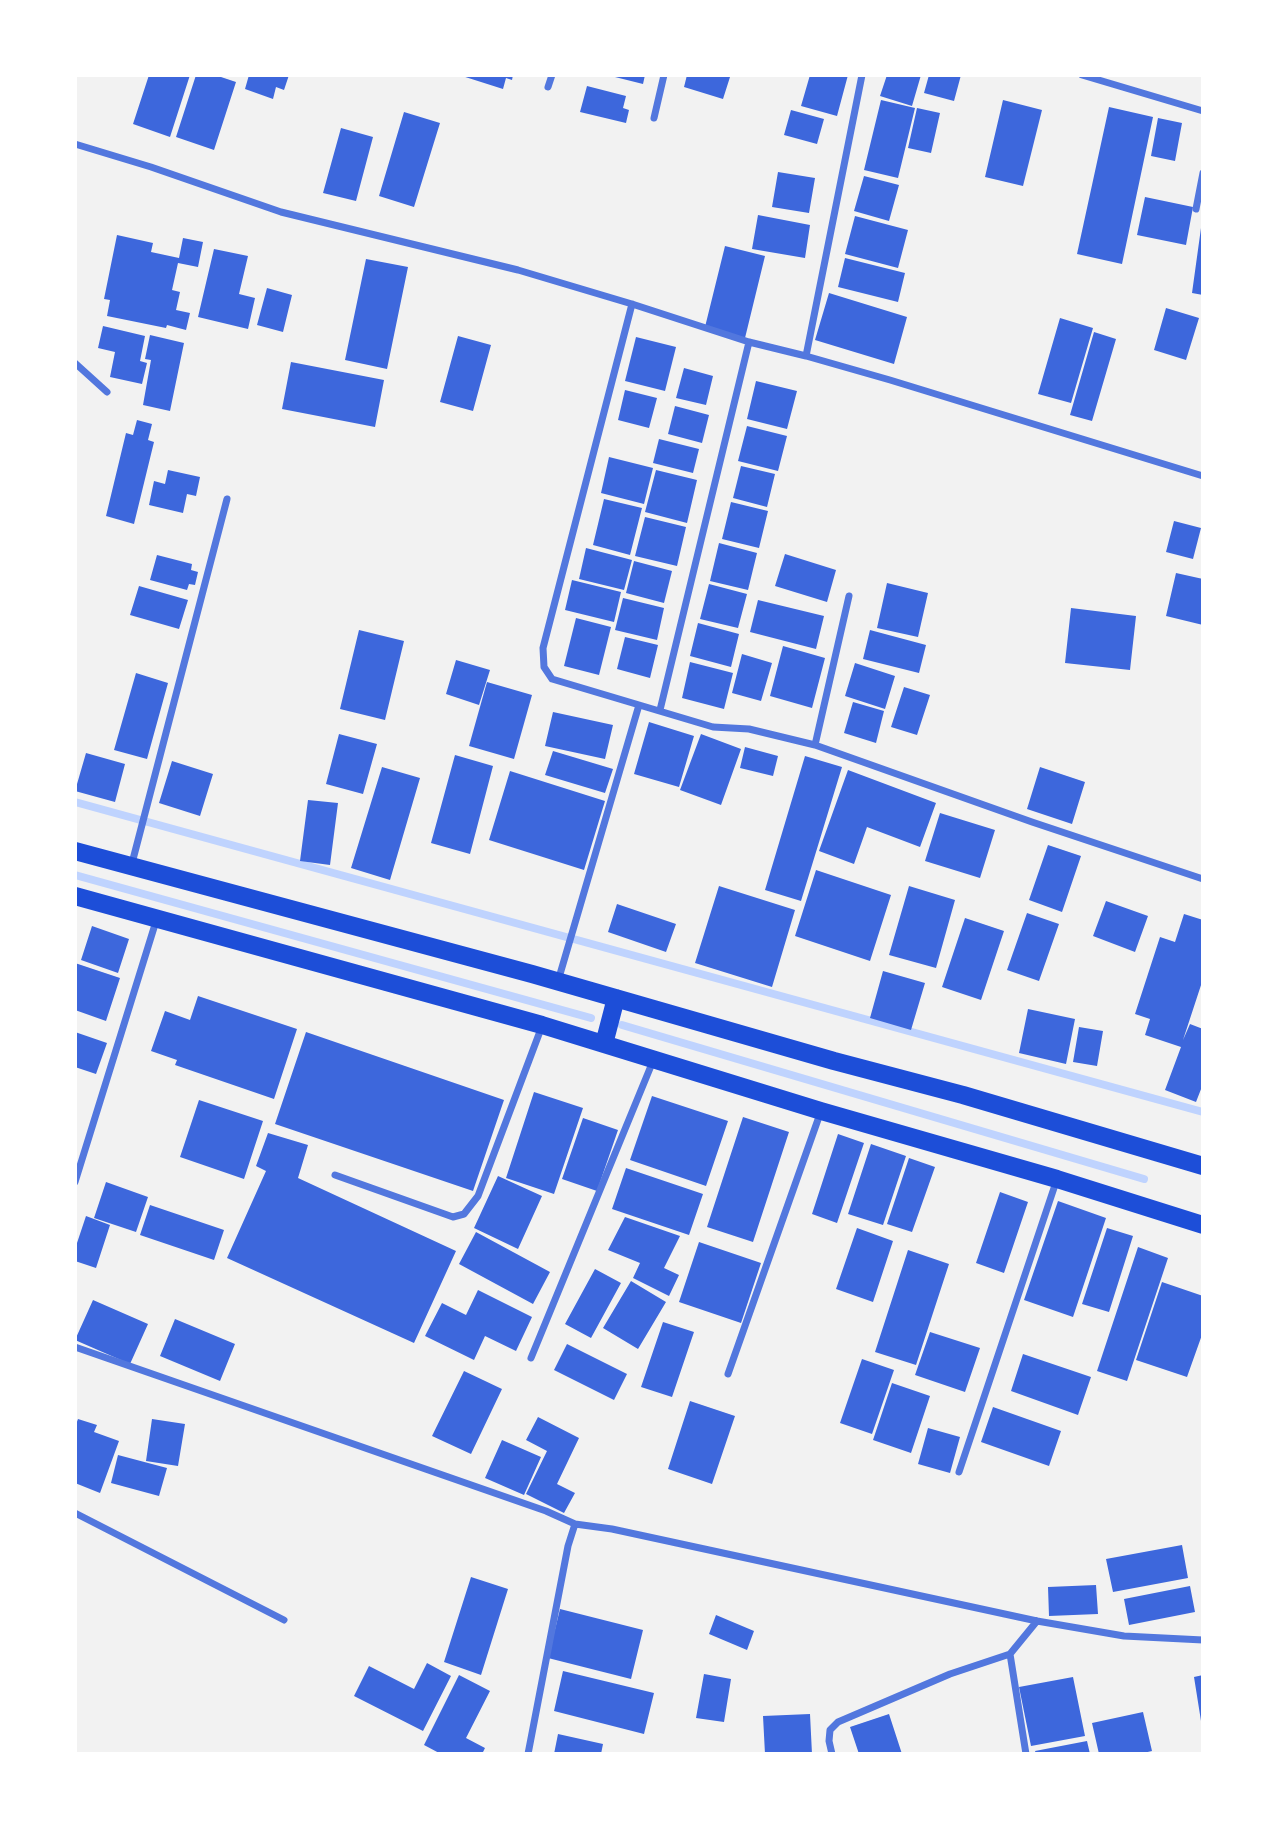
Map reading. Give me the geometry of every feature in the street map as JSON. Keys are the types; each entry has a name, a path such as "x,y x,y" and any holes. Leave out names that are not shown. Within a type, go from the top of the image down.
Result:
{"main road":[{"path":"75,851 616,998 1203,1166"},
{"path":"75,896 542,1025 1203,1225"},
{"path":"604,1044 616,998"}],"street":[{"path":"548,87 552,75"},
{"path":"654,118 664,75"},
{"path":"806,356 862,75"},
{"path":"1082,75 1203,111"},
{"path":"75,144 281,212 518,270 749,342 890,380 1203,476"},
{"path":"1196,209 1203,173"},
{"path":"632,304 542,648 544,667 552,679 713,727 749,729 815,745 1203,879"},
{"path":"660,710 749,342"},
{"path":"75,363 107,392"},
{"path":"131,867 227,499"},
{"path":"815,745 849,596"},
{"path":"558,982 639,705"},
{"path":"75,1182 157,917"},
{"path":"335,1175 453,1217 464,1214 478,1196 542,1025"},
{"path":"531,1358 654,1060"},
{"path":"728,1374 821,1111"},
{"path":"959,1472 1057,1179"},
{"path":"75,1347 546,1511 575,1524 626,1532 1037,1621 1124,1636 1203,1640"},
{"path":"75,1514 284,1620"},
{"path":"528,1754 568,1546 575,1524"},
{"path":"832,1754 830,1730 838,1722 950,1674 1010,1654 1037,1621"},
{"path":"1010,1654 1026,1754"}],"building":[{"path":"149,75 190,75 170,137 133,124"},
{"path":"196,75 215,75 236,82 214,150 176,137"},
{"path":"249,75 289,75 284,90 276,87 273,99 245,89"},
{"path":"459,75 513,75 512,80 506,78 503,89"},
{"path":"607,75 645,75 643,84"},
{"path":"687,75 730,77 723,99 684,87"},
{"path":"810,75 848,75 837,116 801,106"},
{"path":"887,75 921,75 912,106 880,96"},
{"path":"929,75 961,75 954,101 924,93"},
{"path":"587,86 626,96 623,108 629,110 626,123 580,112"},
{"path":"881,100 915,108 898,178 864,170"},
{"path":"1003,100 1042,110 1023,186 985,177"},
{"path":"1109,107 1153,117 1122,264 1077,254"},
{"path":"917,108 940,113 931,153 908,148"},
{"path":"791,110 824,119 817,144 784,135"},
{"path":"404,112 440,123 414,207 379,196"},
{"path":"1158,118 1182,123 1175,161 1151,156"},
{"path":"341,128 373,137 356,201 323,193"},
{"path":"778,172 815,178 809,213 772,207"},
{"path":"864,176 899,185 889,221 854,211"},
{"path":"1145,197 1193,207 1186,245 1137,235"},
{"path":"758,215 810,225 805,258 752,249"},
{"path":"855,216 908,230 898,268 845,254"},
{"path":"1201,228 1203,229 1203,295 1192,293"},
{"path":"117,235 153,243 151,252 179,258 183,238 203,242 198,267 178,263 172,290 180,292 176,310 190,313 186,330 107,316 110,300 104,299"},
{"path":"725,246 765,256 745,338 705,327"},
{"path":"214,249 248,256 239,294 255,298 248,329 198,317"},
{"path":"845,258 905,273 898,302 838,287"},
{"path":"366,259 408,267 387,369 345,360"},
{"path":"267,288 292,295 283,332 257,325"},
{"path":"829,293 907,317 894,364 815,340"},
{"path":"1166,308 1199,318 1186,360 1154,350"},
{"path":"1060,318 1093,328 1071,403 1038,394"},
{"path":"103,326 145,336 140,361 147,363 142,384 110,377 115,352 98,348"},
{"path":"1094,332 1116,339 1092,421 1070,415"},
{"path":"150,335 184,343 170,411 143,405 151,360 145,359"},
{"path":"458,336 491,345 473,411 440,402"},
{"path":"636,337 676,347 665,391 625,381"},
{"path":"291,362 384,380 375,427 282,409"},
{"path":"684,368 713,376 706,405 676,398"},
{"path":"756,381 797,391 787,429 747,419"},
{"path":"625,390 657,398 649,428 618,420"},
{"path":"675,406 709,415 702,443 668,434"},
{"path":"137,420 152,424 148,440 154,442 134,524 106,516 126,433 133,435"},
{"path":"747,426 787,436 778,471 738,461"},
{"path":"659,439 699,449 693,473 653,463"},
{"path":"609,457 653,468 644,504 601,493"},
{"path":"741,466 775,474 767,507 733,498"},
{"path":"168,470 200,477 196,496 187,494 183,513 149,505 154,481 165,484"},
{"path":"656,470 697,480 687,523 645,512"},
{"path":"604,499 642,508 630,555 593,545"},
{"path":"731,502 768,511 759,548 722,539"},
{"path":"645,517 686,527 677,566 635,556"},
{"path":"1174,521 1201,528 1193,559 1166,552"},
{"path":"719,543 757,553 748,590 710,581"},
{"path":"586,548 632,560 624,590 579,579"},
{"path":"785,554 836,570 827,602 775,586"},
{"path":"157,555 192,564 191,570 198,572 195,585 189,584 187,590 150,580"},
{"path":"634,561 672,571 664,603 626,593"},
{"path":"1176,573 1203,579 1203,625 1166,616"},
{"path":"572,580 621,592 614,622 565,610"},
{"path":"887,583 928,593 918,637 877,628"},
{"path":"709,584 747,594 738,628 700,619"},
{"path":"139,586 188,600 179,629 130,615"},
{"path":"623,598 664,608 657,640 615,630"},
{"path":"758,600 824,616 816,649 750,632"},
{"path":"1071,608 1136,616 1130,670 1065,663"},
{"path":"576,618 611,627 599,675 564,666"},
{"path":"698,623 739,634 731,667 690,656"},
{"path":"359,630 404,641 385,720 340,709"},
{"path":"870,630 926,645 919,673 863,659"},
{"path":"625,637 658,645 650,678 617,669"},
{"path":"783,646 825,658 812,708 770,696"},
{"path":"742,654 772,663 761,701 732,693"},
{"path":"456,660 490,670 479,705 446,694"},
{"path":"690,662 733,673 724,709 682,698"},
{"path":"855,663 895,676 885,709 845,696"},
{"path":"136,673 168,683 147,759 114,750"},
{"path":"487,682 532,695 514,759 469,746"},
{"path":"904,687 930,695 917,735 891,727"},
{"path":"853,702 884,711 876,743 844,733"},
{"path":"553,712 613,725 605,759 545,746"},
{"path":"649,722 694,736 679,787 634,774"},
{"path":"339,734 377,744 363,794 326,784"},
{"path":"701,734 741,749 721,805 680,790"},
{"path":"745,747 778,756 773,776 740,768"},
{"path":"553,751 613,769 605,793 545,775"},
{"path":"86,753 125,764 115,802 75,791"},
{"path":"455,755 493,766 470,854 431,843"},
{"path":"805,756 842,767 801,901 765,890"},
{"path":"172,761 213,774 200,816 159,803"},
{"path":"382,767 420,778 390,880 351,868"},
{"path":"1040,767 1085,782 1072,824 1027,809"},
{"path":"848,770 936,803 920,847 867,827 854,864 819,851"},
{"path":"510,771 605,801 584,870 489,840"},
{"path":"308,800 338,803 330,865 300,861"},
{"path":"940,813 995,830 980,878 925,861"},
{"path":"1048,845 1081,856 1062,912 1029,900"},
{"path":"816,870 891,895 870,961 795,936"},
{"path":"719,886 795,910 772,987 695,963"},
{"path":"909,886 955,900 936,968 889,955"},
{"path":"1106,901 1148,916 1135,952 1093,936"},
{"path":"617,904 676,924 666,952 608,932"},
{"path":"1027,913 1059,924 1039,981 1007,970"},
{"path":"1184,914 1203,920 1203,979 1183,1040 1190,1024 1203,1029 1203,1084 1196,1102 1165,1090 1181,1047 1145,1035 1150,1019 1135,1014 1160,937 1175,942"},
{"path":"965,918 1004,931 981,1000 942,987"},
{"path":"92,926 129,939 118,973 81,960"},
{"path":"75,963 120,978 106,1021 75,1010"},
{"path":"883,971 925,983 911,1030 870,1018"},
{"path":"198,996 297,1029 274,1099 175,1065 177,1060 151,1051 165,1011 190,1020"},
{"path":"1028,1009 1075,1019 1066,1064 1019,1053"},
{"path":"1079,1027 1103,1031 1097,1066 1073,1062"},
{"path":"75,1032 107,1043 96,1074 75,1067"},
{"path":"306,1032 504,1100 473,1191 275,1124"},
{"path":"534,1092 583,1108 554,1194 506,1178"},
{"path":"652,1096 728,1121 706,1186 630,1160"},
{"path":"199,1100 263,1121 244,1179 180,1157"},
{"path":"743,1117 789,1132 753,1242 707,1227"},
{"path":"583,1118 618,1130 597,1191 562,1179"},
{"path":"268,1133 308,1145 298,1178 456,1251 414,1343 227,1258 266,1171 256,1166"},
{"path":"838,1134 864,1143 837,1223 812,1214"},
{"path":"871,1144 906,1156 883,1225 848,1214"},
{"path":"909,1158 935,1167 912,1232 887,1224"},
{"path":"626,1168 703,1194 689,1235 612,1209"},
{"path":"498,1176 542,1196 518,1249 474,1228"},
{"path":"106,1182 148,1197 136,1232 94,1218"},
{"path":"1000,1192 1028,1202 1004,1273 976,1263"},
{"path":"1058,1201 1106,1218 1073,1317 1024,1300"},
{"path":"150,1205 224,1230 214,1260 140,1235"},
{"path":"86,1216 110,1225 96,1268 75,1261 75,1249"},
{"path":"625,1217 680,1236 664,1268 679,1275 669,1296 633,1278 640,1263 608,1250"},
{"path":"857,1228 893,1241 873,1302 836,1289"},
{"path":"1107,1228 1133,1236 1109,1312 1082,1304"},
{"path":"476,1232 550,1272 533,1304 459,1264"},
{"path":"699,1242 761,1263 741,1323 679,1302"},
{"path":"1138,1247 1168,1258 1127,1381 1097,1371"},
{"path":"908,1250 949,1264 916,1365 875,1352"},
{"path":"595,1269 621,1283 591,1338 565,1324"},
{"path":"631,1281 666,1302 638,1349 603,1328"},
{"path":"1162,1282 1203,1296 1203,1332 1187,1377 1136,1360"},
{"path":"478,1290 532,1317 516,1351 485,1336 474,1360 425,1336 442,1303 466,1315"},
{"path":"93,1300 148,1324 130,1364 75,1340"},
{"path":"175,1319 235,1344 220,1381 160,1356"},
{"path":"663,1322 694,1332 672,1397 641,1387"},
{"path":"930,1332 980,1348 965,1392 915,1375"},
{"path":"567,1344 627,1374 614,1400 554,1370"},
{"path":"1023,1354 1091,1377 1078,1415 1011,1391"},
{"path":"862,1359 894,1370 872,1434 840,1423"},
{"path":"464,1371 502,1389 471,1454 432,1436"},
{"path":"892,1383 930,1396 911,1453 873,1440"},
{"path":"690,1401 735,1416 712,1484 668,1469"},
{"path":"993,1407 1061,1431 1049,1466 981,1442"},
{"path":"538,1417 579,1438 557,1484 575,1493 564,1513 526,1494 547,1451 526,1440"},
{"path":"78,1419 97,1425 94,1432 119,1441 100,1493 75,1483 75,1427"},
{"path":"152,1419 185,1424 178,1466 146,1461"},
{"path":"928,1428 960,1437 950,1473 918,1464"},
{"path":"502,1440 541,1457 524,1495 485,1478"},
{"path":"118,1455 167,1468 159,1496 111,1483"},
{"path":"1182,1545 1188,1578 1113,1592 1106,1559"},
{"path":"471,1577 508,1589 481,1675 444,1662"},
{"path":"1096,1585 1098,1614 1049,1616 1048,1587"},
{"path":"1190,1586 1195,1612 1129,1625 1124,1599"},
{"path":"560,1609 643,1630 631,1679 548,1658"},
{"path":"716,1615 754,1631 747,1650 709,1634"},
{"path":"427,1663 451,1676 423,1731 354,1696 369,1666 414,1689"},
{"path":"563,1671 654,1693 644,1734 554,1711"},
{"path":"704,1674 731,1679 724,1722 696,1718"},
{"path":"459,1675 490,1691 466,1738 485,1748 482,1754 441,1754 424,1745"},
{"path":"1203,1675 1203,1721 1201,1721 1194,1677"},
{"path":"1073,1677 1085,1736 1031,1746 1019,1687"},
{"path":"1143,1712 1152,1751 1139,1754 1099,1754 1092,1723"},
{"path":"810,1714 812,1754 765,1754 763,1716"},
{"path":"889,1714 902,1754 859,1754 850,1727"},
{"path":"558,1734 603,1744 601,1754 554,1754"},
{"path":"1087,1741 1090,1754 1036,1754 1035,1751"}],"waterway":[{"path":"75,802 1203,1112"},
{"path":"75,875 591,1018"},
{"path":"622,1025 1144,1179"}]}
